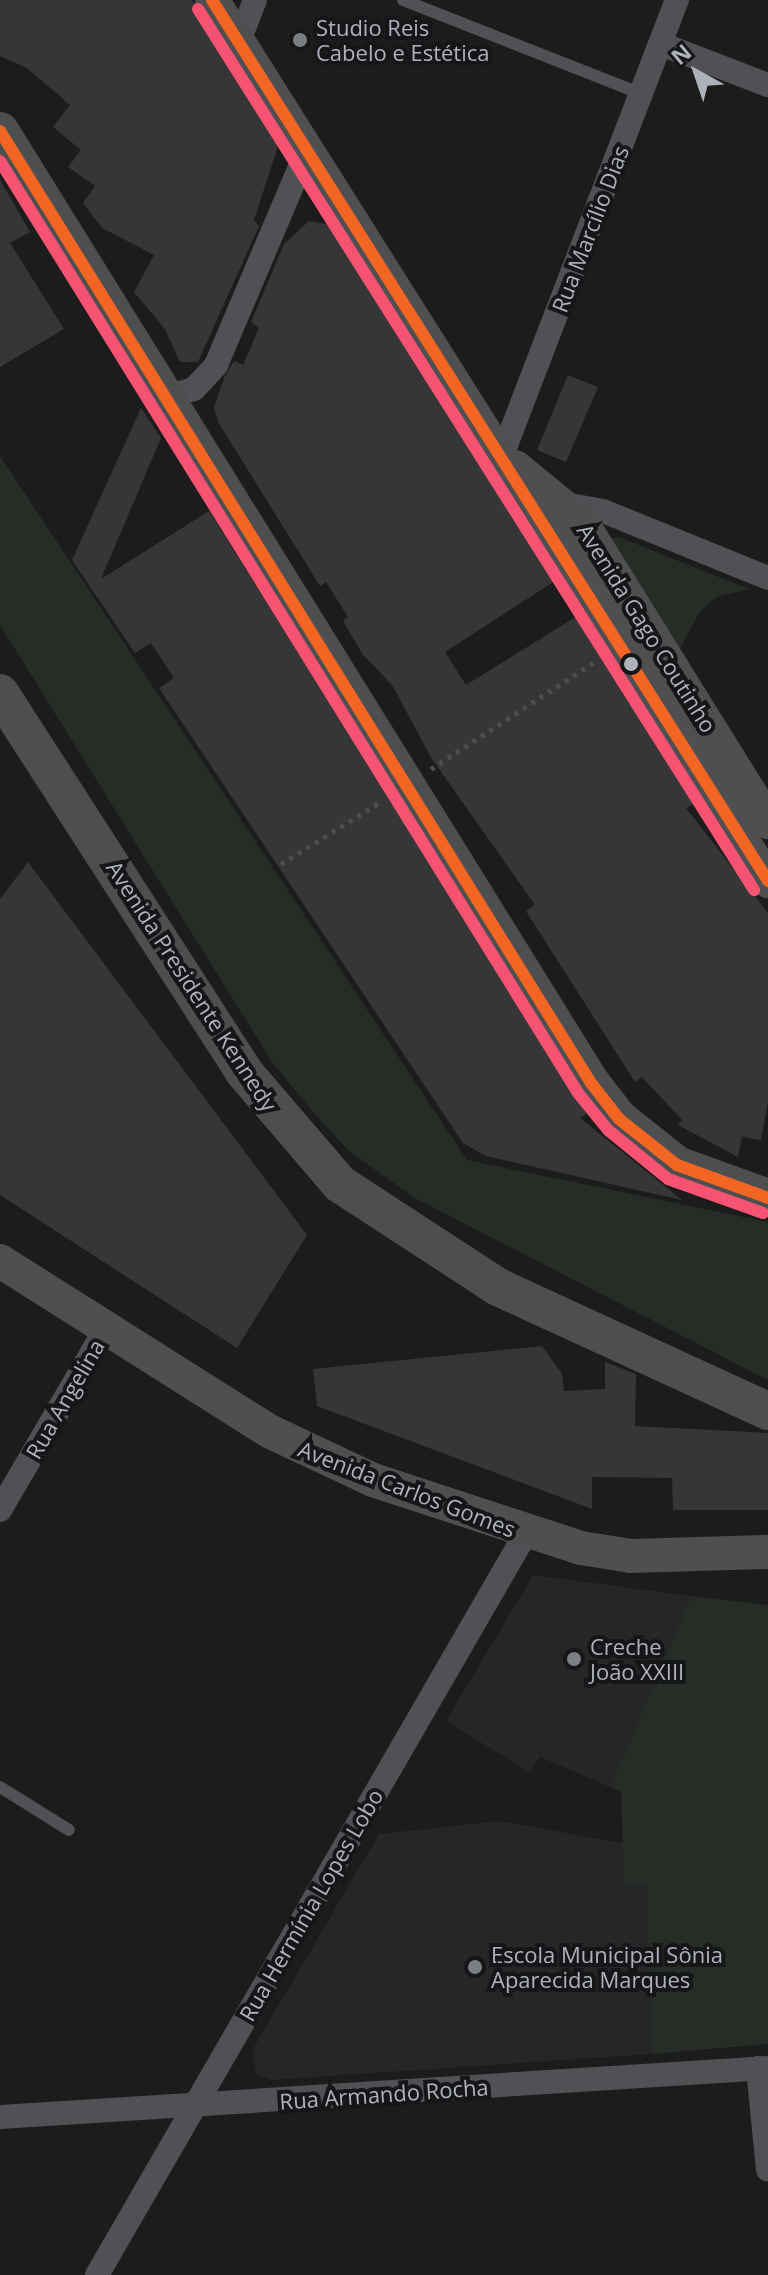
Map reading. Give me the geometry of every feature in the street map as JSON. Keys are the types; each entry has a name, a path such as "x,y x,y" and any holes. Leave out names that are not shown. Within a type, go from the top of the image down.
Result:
{"main road":[{"path":"212,0 768,881"},
{"path":"0,131 619,1119 677,1165 768,1198"},
{"name":"Avenida Gago Coutinho","path":"501,458 567,504 768,822"},
{"name":"Avenida Presidente Kennedy","path":"0,693 244,1072 340,1184 498,1287 768,1411"},
{"name":"Avenida Carlos Gomes","path":"0,1261 105,1330 311,1455 525,1535 631,1556 768,1552"}],"street":[{"path":"239,41 255,0"},
{"name":"Rua Marcílio Dias","path":"501,458 677,0"},
{"path":"661,44 768,85"},
{"path":"166,397 194,389 216,365 306,153"},
{"path":"534,508 567,504 768,578"},
{"name":"Rua Angelina","path":"0,1510 105,1330"},
{"name":"Rua Hermínia Lopes Lobo","path":"97,2275 525,1535"},
{"path":"763,2068 768,2170"},
{"name":"Rua Armando Rocha","path":"0,2117 194,2107 763,2068"}],"lane":[{"path":"403,0 642,94"},
{"path":"0,1787 69,1830"}],"path":[{"path":"281,864 621,645"}],"shaded area":[{"path":"0,456 467,1160 768,1222 768,1380 413,1197 348,1150 313,1112 272,1062 0,625"},
{"path":"619,537 749,589 719,596 700,611 678,653 608,539"},
{"name":"Creche João XXIII","path":"533,1575 691,1596 610,1787 540,1757 529,1772 446,1721"},
{"path":"691,1596 768,1605 768,2044 652,2054 646,1885 624,1885 621,1792 610,1787"},
{"name":"Escola Municipal Sônia Aparecida Marques","path":"499,1821 623,1843 624,1884 646,1885 652,2054 271,2080 256,2075 253,2049 379,1834"}],"building":[{"path":"0,0 192,0 279,143 254,220 259,226 198,362 180,362 165,329 134,292 154,255 102,228 83,203 95,186 68,167 81,150 53,127 70,105 27,68 0,56"},
{"path":"0,180 30,232 10,243 64,329 0,367"},
{"path":"309,221 331,225 555,581 445,652 466,685 577,616 695,803 686,808 768,913 768,1102 761,1140 742,1137 738,1157 678,1125 682,1120 642,1077 635,1082 526,911 535,905 432,759 392,685 363,655 343,621 348,617 326,582 320,586 218,422 214,407 224,378 234,361 243,365 259,328 251,322 284,244"},
{"path":"568,375 598,387 566,462 537,450"},
{"path":"141,408 161,438 101,579 209,511 587,1114 580,1118 682,1200 486,1156 463,1143 159,688 174,678 151,643 135,653 72,560"},
{"path":"28,862 307,1235 237,1348 0,1195 0,899"},
{"path":"542,1346 562,1374 564,1391 605,1389 605,1362 636,1374 635,1426 768,1433 768,1510 673,1510 672,1478 592,1477 592,1509 317,1406 313,1369"}],"transit line":[{"path":"212,0 768,881"},
{"path":"198,9 754,890"},
{"path":"0,131 591,1083 619,1119 677,1165 768,1198"},
{"path":"0,161 578,1093 608,1130 668,1179 763,1213"}],"place":[{"name":"Studio Reis Cabelo e Estética","path":"300,40"},
{"name":"Creche João XXIII","path":"574,1659"},
{"name":"Escola Municipal Sônia Aparecida Marques","path":"475,1967"}]}
